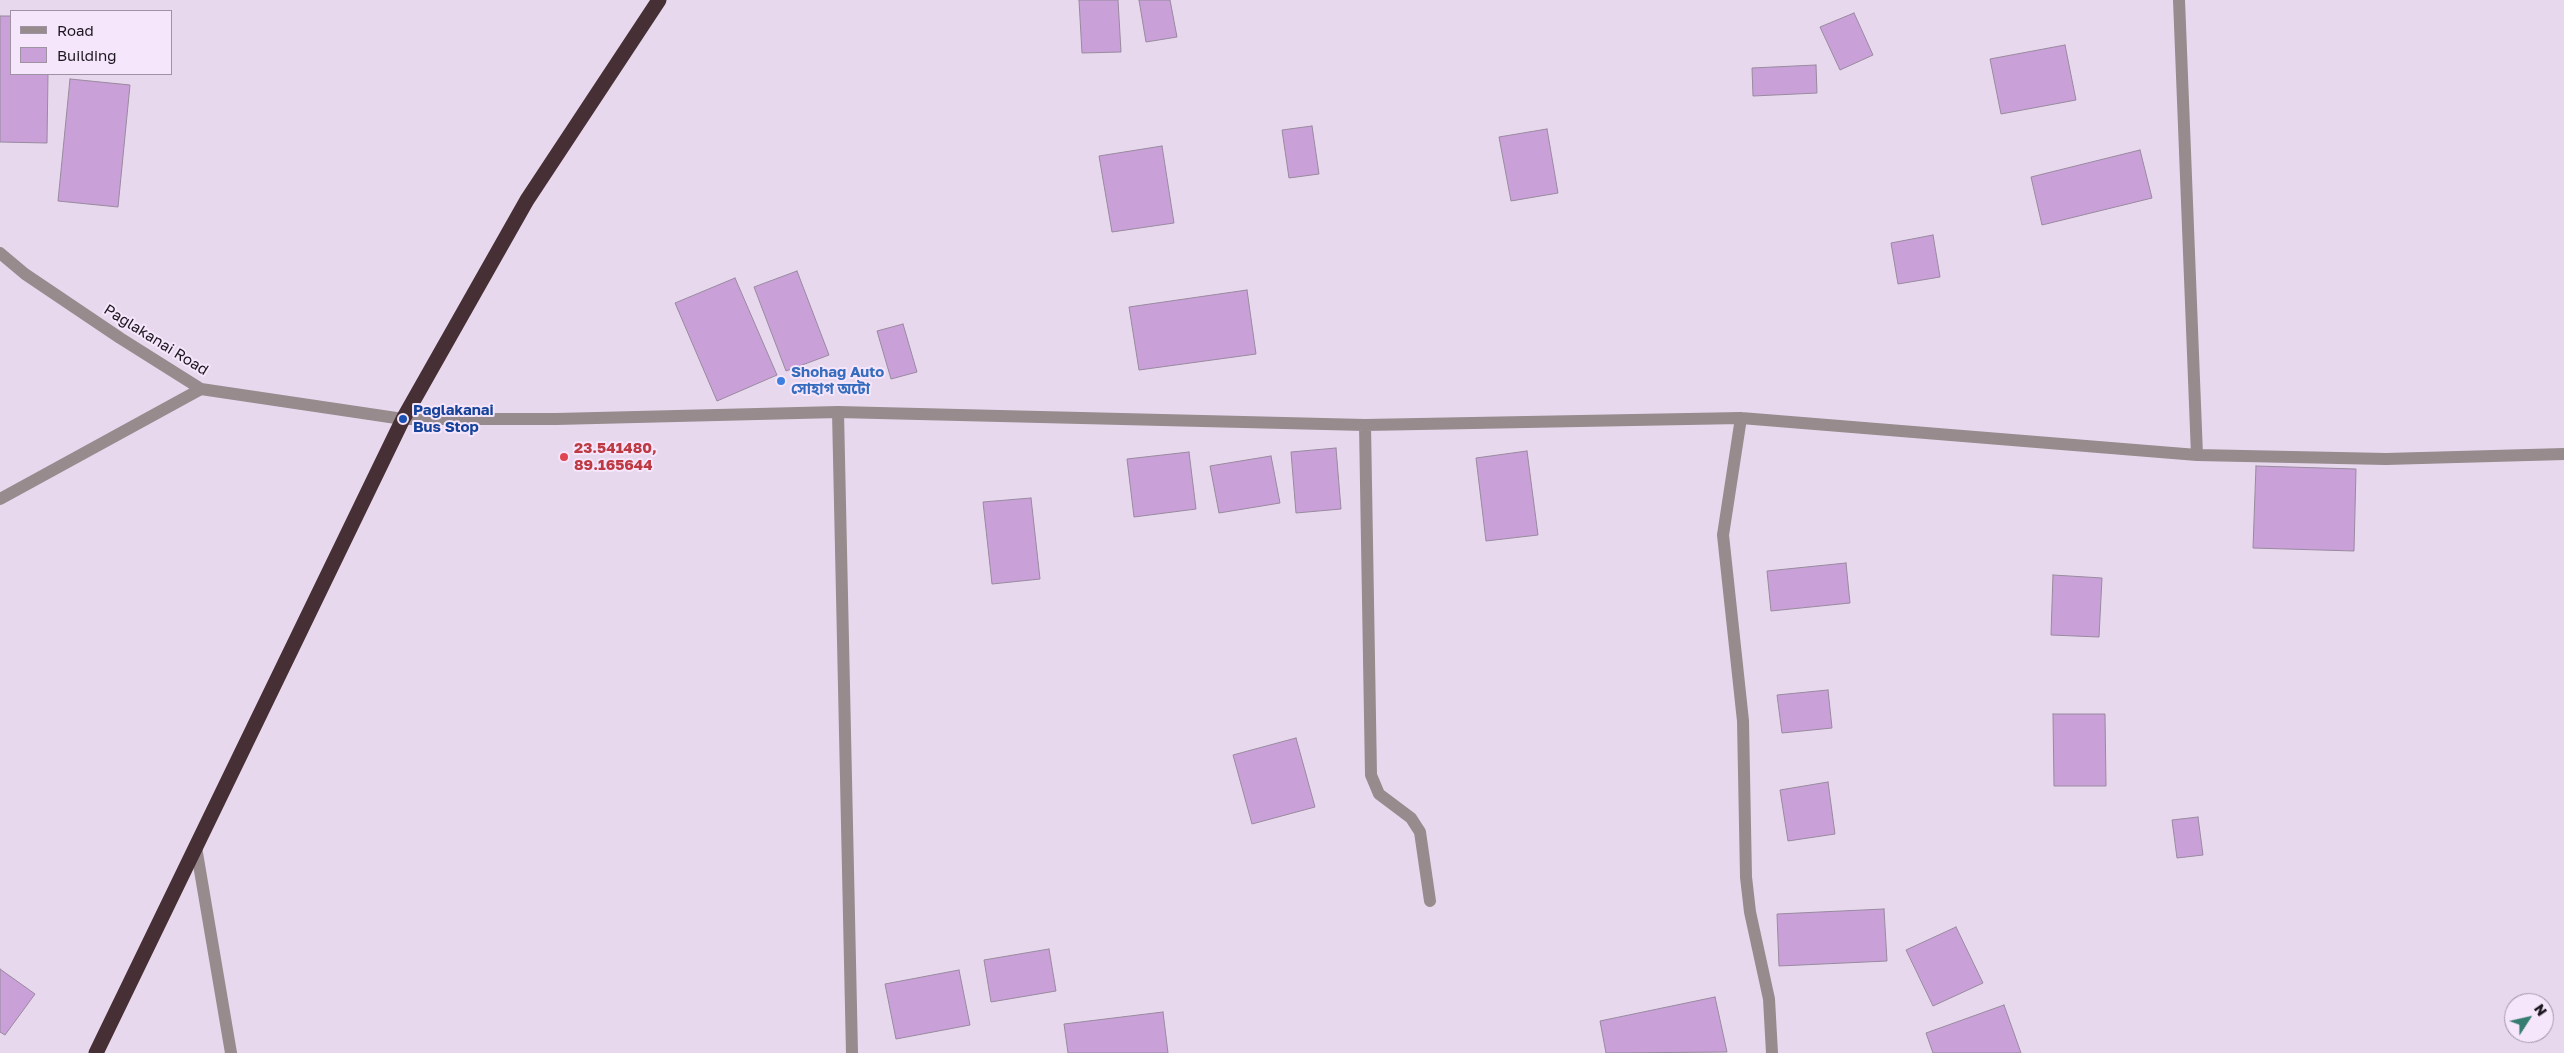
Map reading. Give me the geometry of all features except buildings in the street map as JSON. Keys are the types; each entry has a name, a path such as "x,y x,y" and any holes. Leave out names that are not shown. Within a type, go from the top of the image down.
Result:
{"highway":[{"path":"96,1053 403,419 527,200 659,0"}],"street":[{"path":"2179,0 2197,455"},
{"name":"Paglakanai Road","path":"0,253 26,274 104,327 201,389 403,419 556,419 838,412 1364,425 1741,418 2197,455 2386,459 2564,454"},
{"path":"0,499 201,389"},
{"path":"838,412 852,1053"},
{"path":"1741,418 1723,535 1743,721 1746,877 1750,912 1769,999 1772,1053"},
{"path":"1364,425 1371,775 1380,794 1411,818 1420,832 1430,900"},
{"path":"196,847 230,1053"}],"place":[{"name":"Shohag Auto সোহাগ অটো","path":"781,381"},
{"name":"Paglakanai Bus Stop","path":"403,419"},
{"name":"23.541480, 89.165644","path":"564,457"}]}
